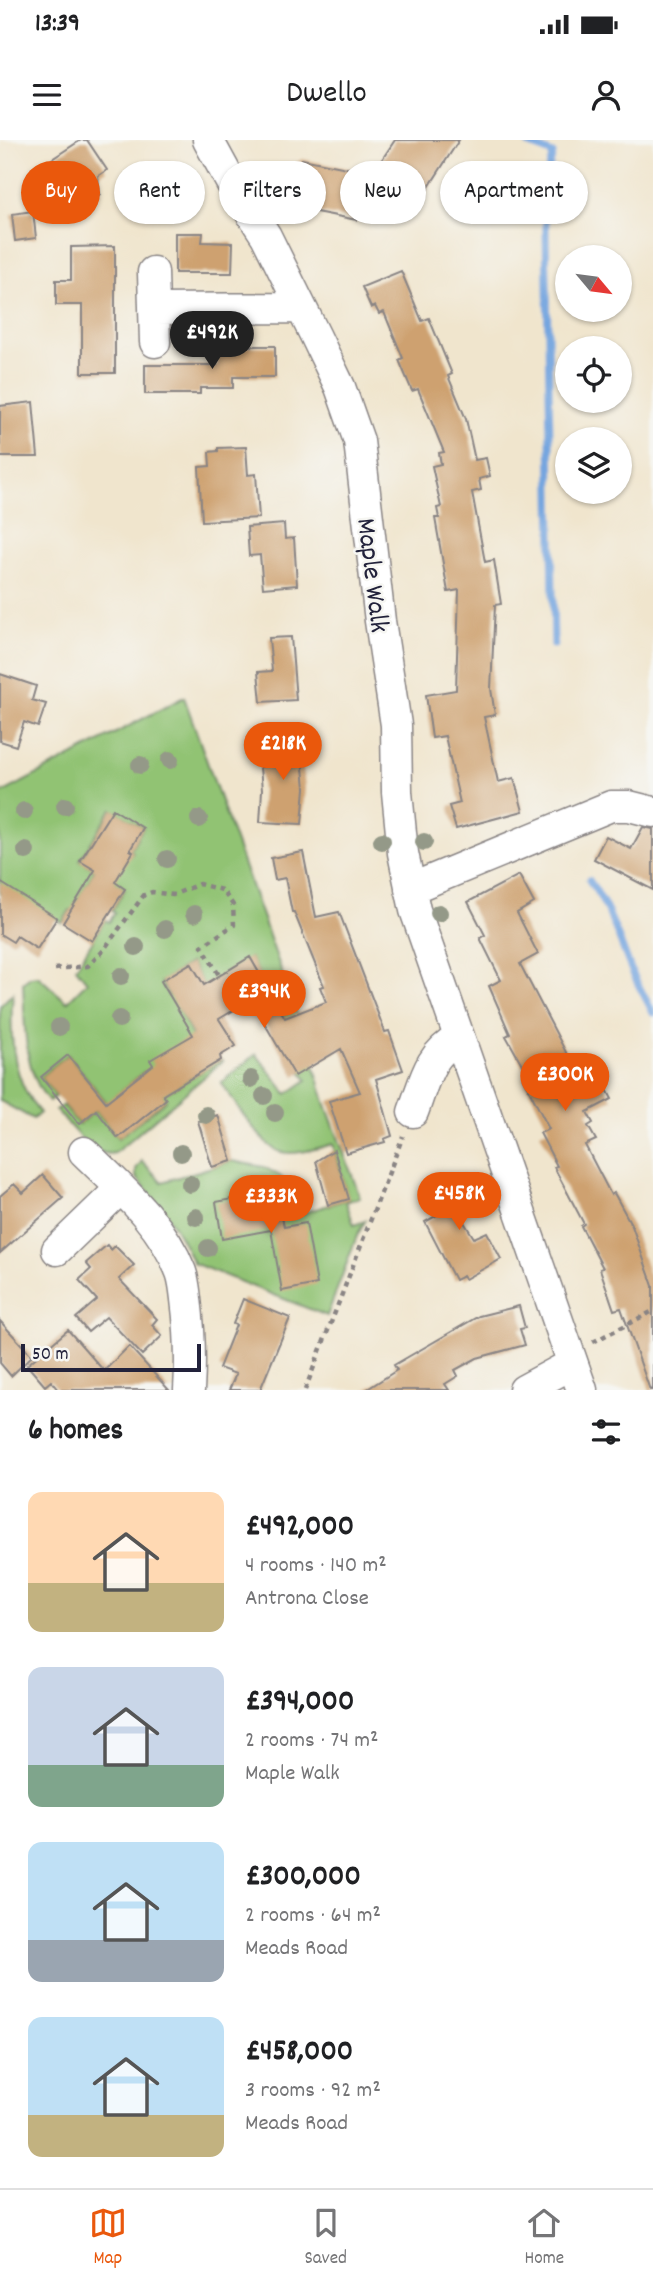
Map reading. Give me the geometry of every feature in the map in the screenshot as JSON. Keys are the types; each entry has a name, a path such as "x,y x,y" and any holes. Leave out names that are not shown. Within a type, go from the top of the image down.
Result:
{"street":[{"name":"Maple Walk","path":"208,140 232,184 266,236 340,387 359,441 380,621 396,725 397,792 410,889 577,1377"},
{"path":"153,272 155,342"},
{"path":"155,309 300,308"},
{"path":"410,889 611,806 629,806 653,813"},
{"path":"413,1112 434,1058 446,1045 459,1038"},
{"path":"84,1152 142,1210 162,1236 182,1274 190,1324 189,1390"},
{"path":"57,1250 121,1188"},
{"path":"524,1390 577,1377"}],"path":[{"path":"55,969 88,966 102,952 144,895 152,892 173,895 200,884 222,890 233,905 234,925 202,946 220,977"},
{"path":"305,1390 413,1112"},
{"path":"577,1377 580,1349 653,1311"}],"green space":[{"path":"184,697 360,1197 346,1202 354,1225 365,1221 327,1316 193,1263 168,1218 136,1177 136,1169 142,1161 162,1182 232,1161 264,1167 280,1176 292,1188 300,1214 348,1199 333,1144 298,1152 278,1151 256,1131 221,1083 256,1054 287,1094 307,1080 282,1044 295,1036 250,958 204,986 191,963 161,982 169,996 171,995 193,1037 169,1091 223,1061 115,1153 106,1154 90,1146 56,1110 63,1105 79,1124 96,1110 118,1138 166,1100 144,1072 107,1103 68,1055 41,1077 56,1096 49,1101 40,1089 29,1061 23,983 30,977 38,976 67,1002 87,982 76,968 105,920 109,922 115,913 112,911 125,889 111,880 133,852 130,850 143,828 112,809 80,860 95,870 62,923 47,912 0,894 0,794"},
{"path":"13,993 12,1041 23,1087 40,1113 33,1119 0,1101 0,1006"}],"building":[{"path":"81,140 87,140 107,170 100,175 100,161 52,159"},
{"path":"395,140 459,140 446,161 440,161 440,170 426,191 426,161 381,161"},
{"path":"326,164 340,167 340,217 326,214"},
{"path":"21,213 21,224 34,224 36,238 15,241 12,214"},
{"path":"175,233 203,233 202,242 233,243 232,273 175,273"},
{"path":"115,246 115,373 82,373 82,305 56,305 56,280 71,280 71,247"},
{"path":"401,271 422,321 429,318 452,374 448,376 466,419 475,460 486,458 490,476 479,479 481,490 472,492 485,562 494,560 501,604 495,605 491,689 495,715 484,717 498,782 514,778 523,811 456,829 449,806 460,803 445,736 432,738 426,695 456,690 459,590 448,592 435,518 439,518 437,508 441,507 432,466 441,464 439,453 444,452 418,389 412,391 399,360 403,358 384,312 379,314 375,306 371,308 362,287"},
{"path":"217,346 275,346 275,377 233,377 233,388 200,388 200,394 145,394 145,365 217,365"},
{"path":"33,402 38,457 0,457 0,406"},
{"path":"246,447 248,475 256,474 259,518 202,521 199,467 210,466 209,452 218,451 218,448"},
{"path":"284,524 285,539 294,538 297,585 263,588 260,555 249,556 247,527"},
{"path":"291,637 296,700 261,702 258,672 272,671 269,638"},
{"path":"0,674 36,686 32,700 46,704 38,727 24,722 16,746 0,741"},
{"path":"300,737 305,788 302,824 260,822 260,767 267,766 265,740"},
{"path":"113,809 143,828 130,850 133,852 115,882 125,889 92,941 63,923 95,870 80,861"},
{"path":"643,827 653,829 653,890 594,859 606,836 631,849"},
{"path":"303,852 316,917 339,912 385,1032 389,1031 403,1070 376,1079 392,1136 384,1139 385,1142 346,1153 329,1101 360,1092 341,1049 295,1076 251,1000 219,1019 236,1046 220,1056 221,1060 163,1095 166,1099 118,1138 96,1110 79,1124 41,1077 68,1055 106,1102 153,1065 150,1060 193,1035 161,981 191,963 204,985 250,957 285,1018 326,1002 320,987 324,986 292,912 285,878 275,880 271,858"},
{"path":"519,875 534,903 517,913 538,954 520,964 585,1089 602,1080 612,1099 587,1112 593,1123 588,1126 596,1140 585,1145 611,1195 614,1193 632,1226 653,1286 653,1390 650,1390 621,1308 614,1310 600,1269 603,1268 581,1226 584,1224 554,1167 557,1166 540,1133 549,1129 523,1078 528,1075 506,1036 510,1034 489,986 501,980 480,938 485,935 468,902"},
{"path":"0,882 57,918 37,949 17,936 13,942 0,934"},
{"path":"218,1115 232,1161 212,1167 198,1121"},
{"path":"334,1150 349,1199 328,1205 316,1161"},
{"path":"463,1174 476,1194 455,1208 474,1238 487,1232 501,1259 465,1279 463,1276 455,1280 425,1222 436,1216 425,1199"},
{"path":"43,1175 63,1198 0,1253 0,1196 14,1184 23,1193"},
{"path":"277,1191 284,1227 306,1223 317,1284 282,1291 271,1230 222,1239 216,1202"},
{"path":"107,1245 111,1250 115,1246 134,1265 119,1279 157,1319 152,1325 162,1336 142,1355 106,1317 88,1332 76,1318 97,1300 79,1280 91,1269 86,1263"},
{"path":"243,1299 290,1318 260,1390 229,1390 236,1374 219,1368"},
{"path":"519,1306 525,1328 520,1329 525,1345 477,1358 455,1370 458,1376 445,1384 449,1390 366,1390 397,1370 394,1365 479,1316"},
{"path":"0,1321 32,1356 11,1376 0,1363"},
{"path":"68,1330 104,1371 129,1346 169,1390 58,1390 51,1381 45,1386 27,1365"}],"waterway":[{"path":"526,140 528,144 553,154 545,182 554,645"},
{"path":"589,880 608,913 633,975 653,1013"}]}
